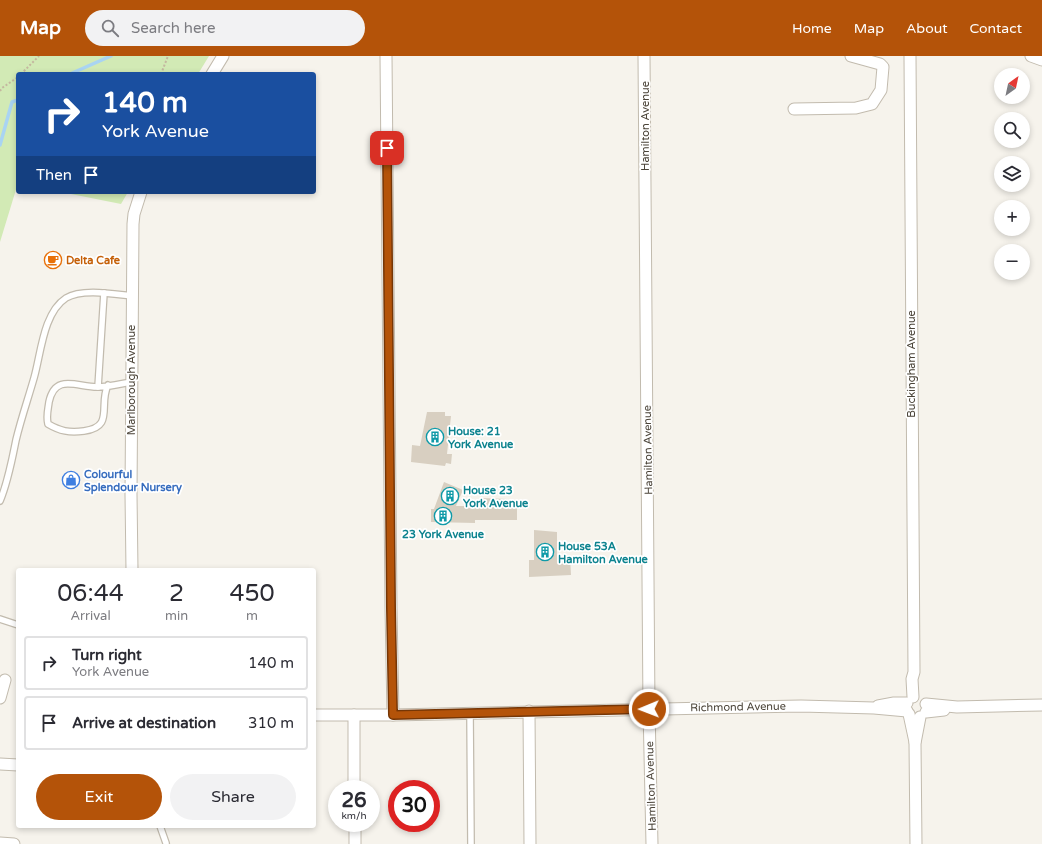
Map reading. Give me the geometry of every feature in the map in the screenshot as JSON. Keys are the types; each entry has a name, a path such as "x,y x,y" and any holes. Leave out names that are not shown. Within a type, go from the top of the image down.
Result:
{"street":[{"path":"213,72 223,56"},
{"path":"386,56 393,715"},
{"name":"Hamilton Avenue","path":"644,56 649,709 652,844"},
{"path":"794,109 856,108 872,104 880,90 883,67 880,64 851,56"},
{"name":"Buckingham Avenue","path":"910,56 914,672 917,678 915,743 916,844"},
{"path":"1031,56 1042,60"},
{"name":"Marlborough Avenue","path":"132,568 133,219 140,194"},
{"path":"0,698 5,680"},
{"name":"Richmond Avenue","path":"316,715 393,715 470,712 801,706 874,708 1042,705"},
{"path":"529,711 530,844"},
{"path":"354,715 354,780"},
{"path":"0,764 16,765"},
{"path":"355,832 355,844"},
{"path":"0,843 14,844"}],"lane":[{"path":"0,501 6,487 22,416 48,322 67,297 82,293 104,293 132,296"},
{"path":"98,387 104,293"},
{"path":"108,385 105,397 104,416 99,427 93,430 71,433 58,430 48,424 46,416 50,398 54,390 60,384 71,383 98,387 108,385 132,382"},
{"path":"0,619 16,624"},
{"path":"470,712 471,844"},
{"path":"161,828 166,843"}],"path":[{"path":"23,72 39,56"},
{"path":"162,72 168,56"},
{"path":"0,91 16,78"}],"green space":[{"path":"0,56 209,56 199,72 16,72 16,190 0,242"},
{"path":"71,194 127,194 121,204"}],"building":[{"name":"House: 21 York Avenue","path":"427,412 445,412 445,416 451,416 447,454 452,454 451,464 446,463 445,466 411,462 412,445 420,446"},
{"path":"444,482 463,490 456,506 481,506 481,498 507,499 507,505 517,504 517,520 475,520 475,523 431,522 431,509 434,509"},
{"name":"House 53A Hamilton Avenue","path":"534,530 557,532 557,557 570,556 571,575 529,577 529,560 534,560"}],"waterway":[{"path":"75,72 111,56"},
{"path":"0,145 12,102 16,101"}],"place":[{"name":"Delta Cafe","path":"53,260"},
{"name":"House: 21 York Avenue","path":"435,437"},
{"name":"Colourful Splendour Nursery","path":"71,480"},
{"name":"House 23 York Avenue","path":"450,496"},
{"name":"23 York Avenue","path":"443,516"},
{"name":"House 53A Hamilton Avenue","path":"545,552"}],"route":[{"path":"387,148 393,715 649,709"}]}
